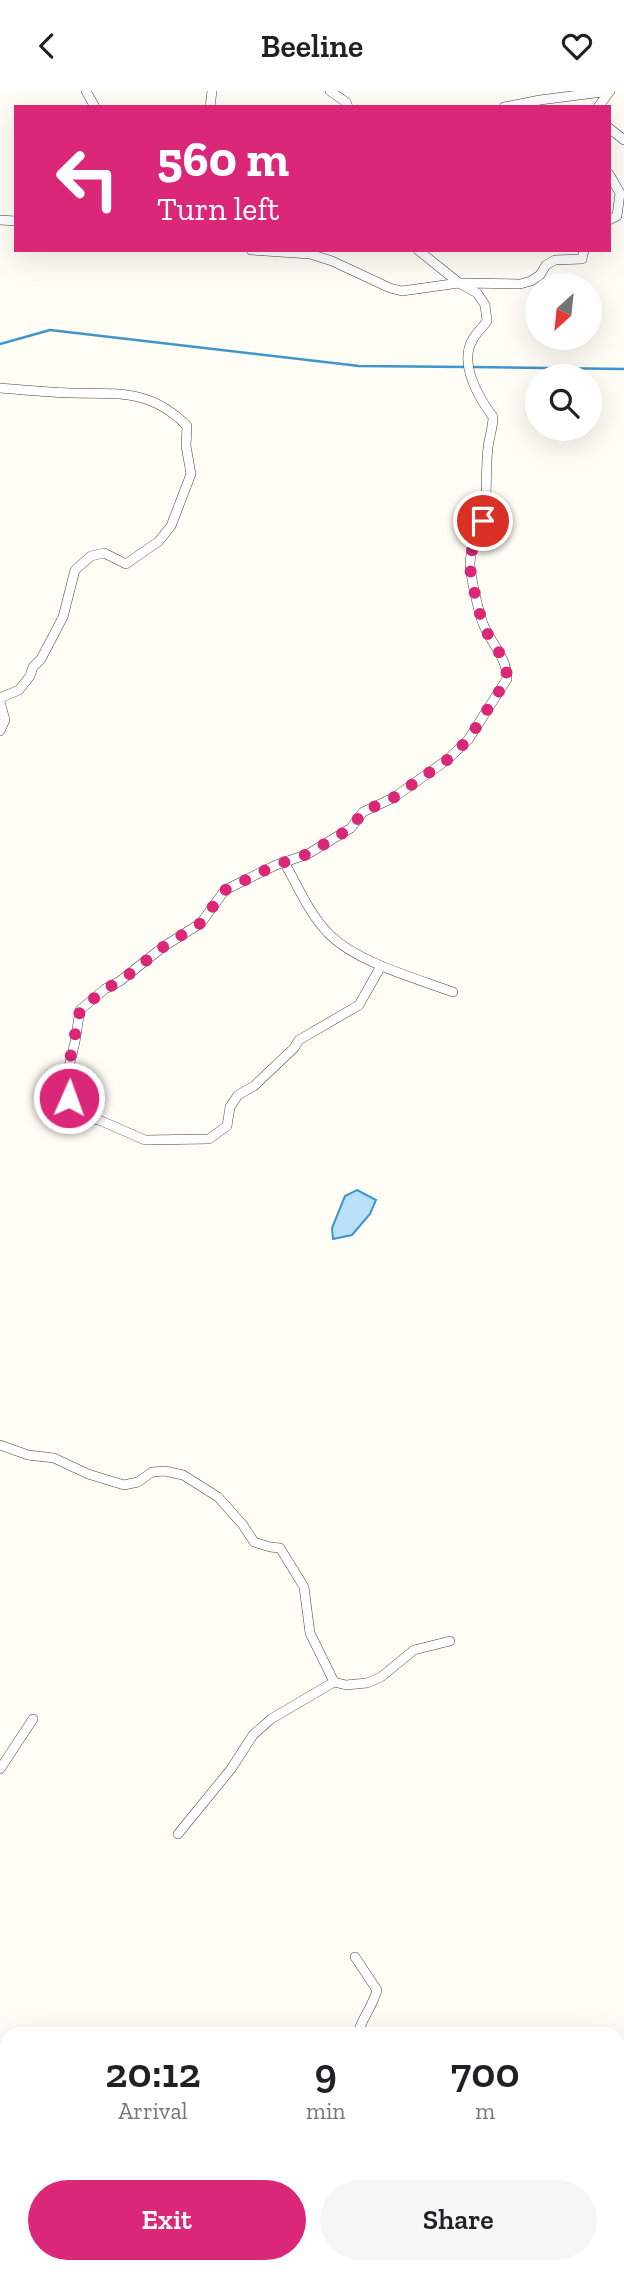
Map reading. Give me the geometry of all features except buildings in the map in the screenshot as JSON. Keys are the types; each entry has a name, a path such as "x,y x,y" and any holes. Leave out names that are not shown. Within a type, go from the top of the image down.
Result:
{"street":[{"path":"330,91 347,104"},
{"path":"514,105 610,91"},
{"path":"611,177 620,193 617,216 611,219"},
{"path":"311,252 402,291 459,283 520,284 540,275 546,265 555,260 582,259 584,252"},
{"path":"381,966 369,992 359,1005 299,1040 295,1048 254,1086 238,1095 230,1107 227,1126 216,1136 209,1139 145,1140 99,1120 72,1118 66,1079 80,1010 163,947 201,923 225,890 284,862 308,854 351,828 363,812 393,798 447,760 468,740 507,679 507,669 484,627 477,606 470,564 483,521 487,494 488,447 494,417 480,400 469,367 472,340 486,321 485,305 477,293 459,283 420,252"},
{"path":"0,388 122,393 141,397 174,413 187,426 186,446 191,474 171,526 159,541 126,564 104,553 91,556 75,570 63,617 41,659 19,690 0,700 5,720 0,731"},
{"path":"284,862 313,913 330,935 381,966 453,992"},
{"path":"0,1445 28,1455 54,1458 88,1474 124,1485 138,1482 152,1472 165,1471 183,1475 218,1497 254,1542 280,1548 285,1554 304,1587 310,1633 334,1682"},
{"path":"178,1834 231,1769 253,1735 271,1719 334,1682 346,1685 367,1683 381,1677 414,1650 450,1641"},
{"path":"0,1769 33,1719"},
{"path":"355,1957 377,1990 374,2004 360,2027"}],"water":[{"path":"357,1190 376,1200 370,1214 352,1235 333,1239 332,1228 345,1196"}],"waterway":[{"path":"0,344 50,330 359,366 465,367"},
{"path":"472,367 624,369"}],"route":[{"path":"69,1098 66,1079 80,1010 163,947 201,923 225,890 264,870 308,854 345,832 363,812 393,798 447,760 468,740 507,679 507,669 484,627 477,606 470,564 483,521"}]}
